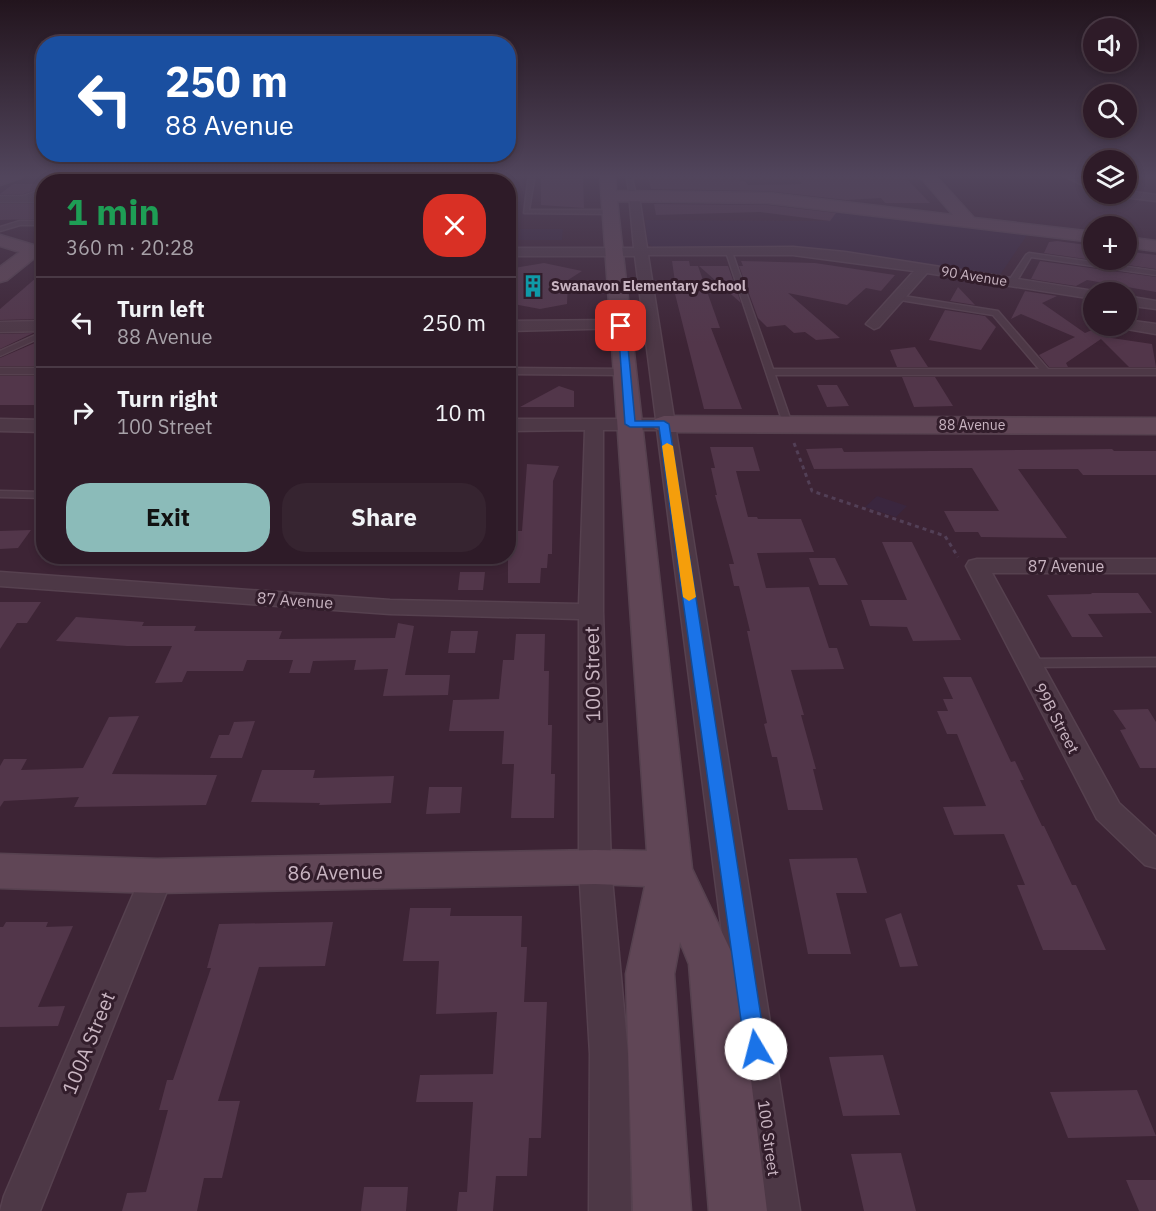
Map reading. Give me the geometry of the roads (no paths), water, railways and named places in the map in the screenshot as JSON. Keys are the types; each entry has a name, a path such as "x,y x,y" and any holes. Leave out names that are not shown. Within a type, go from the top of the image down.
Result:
{"street":[{"name":"100 Street","path":"625,231 664,424 779,1211"},
{"path":"1046,231 1083,236"},
{"path":"0,240 36,250"},
{"path":"1137,243 1156,246"},
{"name":"90 Avenue","path":"516,252 793,251 924,268 1083,293"},
{"name":"100 Street","path":"628,252 621,326 670,869 650,974 662,1211"},
{"path":"0,276 36,253"},
{"path":"874,324 924,268"},
{"path":"1137,302 1156,305"},
{"path":"0,327 36,326"},
{"path":"516,326 621,326"},
{"path":"1137,326 1156,329"},
{"name":"100 Street","path":"594,424 591,612 595,867 609,1054 610,1211"},
{"path":"0,425 36,426"},
{"name":"88 Avenue","path":"516,425 1156,426"},
{"name":"87 Avenue","path":"977,566 1156,566"},
{"name":"99B Street","path":"977,566 1108,811 1156,856"},
{"name":"87 Avenue","path":"0,579 390,607 591,612"},
{"name":"86 Avenue","path":"0,871 157,876 595,867 670,869"},
{"name":"100 Street","path":"670,869 713,964 738,1211"},
{"name":"100A Street","path":"19,1211 157,876"}],"lane":[{"path":"729,252 788,424"},
{"path":"1012,282 1029,255 1156,273"},
{"path":"897,297 995,313 1046,372"},
{"path":"0,354 36,337"},
{"path":"0,371 36,371"},
{"path":"516,371 625,372"},
{"path":"770,372 1156,372"},
{"path":"0,494 36,495"},
{"path":"1028,663 1156,662"}],"place":[{"name":"Swanavon Elementary School","path":"533,286"}]}
